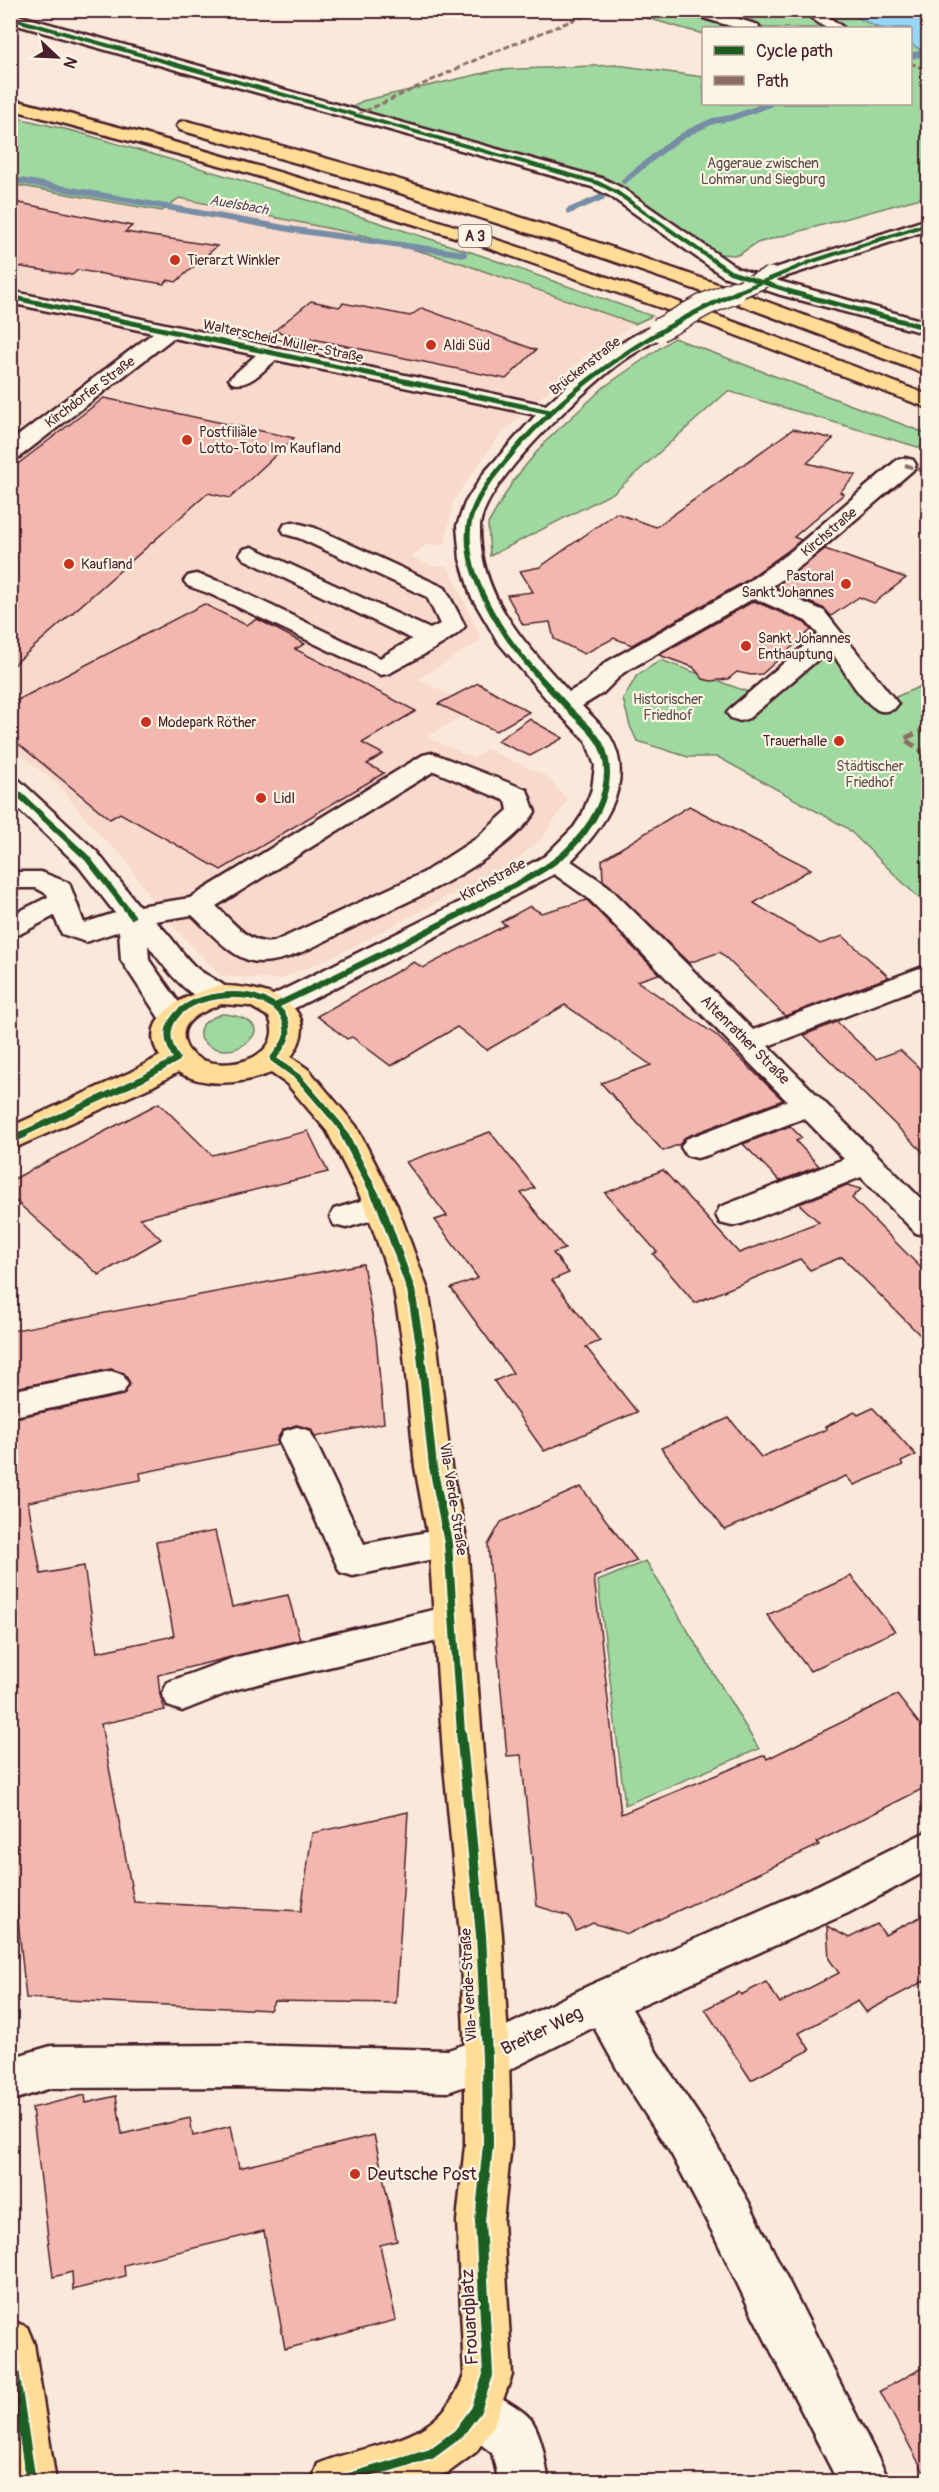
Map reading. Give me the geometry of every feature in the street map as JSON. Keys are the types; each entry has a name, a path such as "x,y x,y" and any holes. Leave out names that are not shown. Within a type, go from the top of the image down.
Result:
{"main road":[{"name":"A 3","path":"10,104 255,169 465,233 667,302 928,402"},
{"name":"A 3","path":"171,122 404,186 704,285 928,369"},
{"path":"218,995 249,996 275,1006 286,1018 290,1032 285,1046 273,1059 255,1068 234,1073 202,1071 177,1059 167,1046 167,1031 174,1017 186,1007 201,1000 218,995"},
{"path":"10,1140 142,1079 177,1059"},
{"name":"Vila-Verde-Straße","path":"273,1059 298,1077 340,1126 363,1211 411,1290 420,1345 433,1467 448,1543 463,1755 481,1935 487,2058"},
{"name":"Frouardplatz","path":"336,2481 432,2454 458,2434 476,2410 488,2375 480,2221 488,2145 487,2058"},
{"path":"10,2344 31,2481"}],"street":[{"path":"692,10 749,27"},
{"path":"807,10 834,27"},
{"path":"10,18 598,183 616,192 730,272 788,291 928,327"},
{"name":"Brückenstraße","path":"565,705 510,642 483,596 469,543 468,526 476,503 492,478 550,412 609,361 659,330 706,304 770,276 928,224"},
{"name":"Walterscheid-Müller-Straße","path":"10,297 550,412"},
{"name":"Kirchdorfer Straße","path":"10,453 169,331"},
{"path":"239,380 272,353"},
{"name":"Kirchstraße","path":"275,1006 472,907 555,862 584,832 595,815 605,789 608,766 598,740 565,705 594,688 614,668 676,635 753,589 798,557 904,465"},
{"path":"196,581 216,588 381,668 453,626 437,593 293,528"},
{"path":"252,554 431,639"},
{"path":"753,589 815,616 832,635 869,687 885,704"},
{"path":"740,713 832,635"},
{"path":"10,880 41,880 59,889 72,928 86,933 132,916 198,905 312,837 432,761 518,796 522,812 488,844 433,879 282,949 261,953 244,947 198,905"},
{"path":"10,786 87,858 132,916 157,937 186,975 218,995"},
{"name":"Altenrather Straße","path":"555,862 598,892 928,1225"},
{"path":"433,879 472,907"},
{"path":"10,928 63,900"},
{"path":"132,916 135,960 174,1017"},
{"path":"748,1043 928,974"},
{"path":"697,1147 808,1105"},
{"path":"732,1215 866,1163"},
{"path":"10,1404 111,1384"},
{"path":"297,1441 353,1561 448,1543"},
{"path":"182,1694 233,1674 454,1621"},
{"name":"Breiter Weg","path":"31,2073 237,2066 448,2071 487,2058 603,2000 833,1899 928,1850"},
{"path":"603,2000 641,2068 688,2139 731,2218 865,2481"},
{"path":"476,2410 514,2438 524,2481"}],"shaded area":[{"path":"10,184 162,211 179,198 366,236 458,262 635,324 587,355 499,436 454,499 445,545 426,545 412,557 433,566 448,566 482,640 419,679 475,708 427,737 473,758 486,749 546,776 568,800 543,837 517,860 339,954 278,980 221,976 160,913 125,859 98,833 57,784 11,747"}],"green space":[{"name":"Aggeraue zwischen Lohmar und Siegburg","path":"622,11 928,11 928,196 757,243 738,255 717,254 705,251 674,223 598,183 347,111 362,101 497,70 617,65 702,77 702,105 912,105 912,27 702,27 702,34"},
{"path":"10,116 77,132 318,203 480,255 652,316 635,324 458,262 366,236 179,198 162,211 11,184"},
{"path":"674,338 928,434 928,450 728,391 615,492 490,556 488,524 513,481 544,443 604,387"},
{"path":"821,632 875,706 928,683 928,907 847,828 718,757 688,757 637,741 630,726 623,699 637,675 661,660 748,692"},
{"path":"222,1014 249,1021 255,1030 253,1036 235,1049 213,1048 205,1043 200,1036 201,1028 208,1021"},
{"path":"646,1561 759,1749 625,1805 598,1581"}],"water":[{"path":"843,11 919,11 928,16 928,54 912,45 912,27 877,27"}],"building":[{"path":"10,201 132,226 125,232 217,246 176,282 168,280 164,284 78,270 72,275 10,265"},
{"name":"Aldi Süd","path":"311,301 339,307 343,303 410,316 422,308 536,350 506,379 274,331"},
{"name":"Kaufland","path":"104,398 294,438 230,498 208,493 10,668 10,470"},
{"path":"793,429 833,439 807,463 856,475 840,492 844,494 794,537 801,540 789,550 744,582 632,645 614,638 584,654 554,639 550,622 523,625 507,595 533,592 520,571 540,567 616,513 656,527"},
{"path":"825,549 906,578 874,603 859,597 831,616 825,609 775,587"},
{"name":"Sankt Johannes Enthauptung","path":"754,601 805,623 811,630 762,674 751,675 737,672 728,679 711,681 703,679 693,667 659,655"},
{"name":"Modepark Röther","path":"204,604 246,625 257,619 263,622 305,644 295,649 416,711 362,743 383,754 367,764 384,773 221,870 120,813 110,819 10,737 10,704"},
{"path":"478,683 529,712 496,731 438,704"},
{"path":"529,719 563,738 530,756 497,741"},
{"path":"689,806 811,869 754,903 820,944 843,936 889,977 785,1016 720,952 689,963 603,880 602,860"},
{"path":"587,900 659,974 637,981 716,1035 783,1100 685,1137 680,1144 663,1151 601,1083 651,1065 565,1005 487,1050 457,1027 391,1066 352,1037 347,1039 317,1016 414,962 423,968 506,925 501,922 530,906 541,913"},
{"path":"837,1022 876,1059 900,1050 928,1076 928,1157 804,1035"},
{"path":"159,1103 212,1155 308,1131 328,1172 140,1218 161,1239 99,1275 10,1196 10,1181"},
{"path":"790,1126 802,1138 796,1141 819,1166 780,1181 743,1144"},
{"path":"490,1132 535,1188 521,1193 565,1249 553,1253 569,1273 552,1280 600,1341 586,1347 637,1412 544,1451 494,1381 513,1373 451,1288 478,1278 435,1220 447,1216 406,1162"},
{"path":"663,1170 739,1253 819,1222 799,1204 847,1185 861,1189 852,1198 928,1275 928,1343 842,1257 810,1270 800,1259 695,1303 653,1254 657,1252 605,1193"},
{"path":"363,1264 376,1338 384,1423 315,1437 311,1429 296,1425 282,1430 277,1440 278,1445 140,1473 141,1480 28,1502 41,1574 84,1566 97,1652 174,1636 156,1542 215,1531 232,1607 288,1595 300,1640 158,1675 160,1695 165,1710 101,1724 134,1902 301,1911 312,1833 408,1812 396,2003 274,2001 270,2010 26,1998 15,1890 10,1891 10,1419 123,1395 130,1383 124,1373 111,1369 10,1389 10,1331"},
{"path":"873,1408 916,1455 901,1462 903,1465 854,1485 846,1476 725,1530 661,1448 729,1418 761,1457 827,1429 825,1427 855,1412 858,1415"},
{"path":"581,1487 637,1561 594,1577 621,1814 765,1755 767,1759 897,1695 928,1735 928,1786 817,1842 819,1845 628,1934 593,1923 576,1931 569,1916 537,1906 521,1755 507,1756 488,1545 501,1522"},
{"path":"851,1576 895,1631 810,1671 767,1615"},
{"path":"928,1913 928,1979 866,2012 858,2001 799,2033 810,2050 751,2080 705,2009 766,1982 780,2003 839,1973 829,1959 827,1926 849,1938 877,1924 885,1935"},
{"path":"85,2095 86,2103 116,2096 122,2134 190,2118 193,2136 231,2126 239,2168 374,2135 397,2241 380,2245 396,2320 285,2349 264,2231 124,2265 125,2276 73,2290 72,2272 53,2277 32,2108"},
{"path":"928,2365 928,2480 880,2391"}],"waterway":[{"name":"Auelsbach","path":"912,56 928,52"},
{"name":"Auelsbach","path":"624,181 666,147 689,132 713,121 731,118 767,105"},
{"name":"Auelsbach","path":"10,179 295,230 464,254"},
{"name":"Auelsbach","path":"569,211 602,197"}],"marked path":[{"path":"357,115 482,57 598,10"},
{"path":"912,64 928,70"},
{"path":"905,465 928,472"},
{"path":"928,727 904,739 928,755"}],"cycle path":[{"path":"10,18 598,183 616,192 730,272 788,291 928,328"},
{"path":"275,1006 409,941 539,872 572,846 593,819 603,798 607,776 601,744 591,730 531,667 503,632 487,603 474,569 468,538 469,524 475,504 512,453 554,408 600,369 650,336 702,308 757,283 813,261 928,224"},
{"path":"10,297 550,412"},
{"path":"10,786 87,858 132,916"},
{"path":"10,1140 142,1079 177,1059 169,1046 167,1037 172,1022 186,1007 207,998 231,995 255,998 274,1006 286,1019 287,1037 273,1059 298,1077 340,1126 381,1206 411,1290 420,1345 433,1467 448,1543 463,1755 481,1935 487,2058 488,2145 480,2221 488,2375 476,2410 458,2434 431,2454 336,2482"},
{"path":"10,2344 31,2482"}],"place":[{"name":"Tierarzt Winkler","path":"175,260"},
{"name":"Aldi Süd","path":"431,345"},
{"name":"Postfiliale Lotto-Toto Im Kaufland","path":"187,440"},
{"name":"Kaufland","path":"69,564"},
{"name":"Pastoral Sankt Johannes","path":"846,584"},
{"name":"Sankt Johannes Enthauptung","path":"746,646"},
{"name":"Modepark Röther","path":"146,722"},
{"name":"Trauerhalle","path":"839,741"},
{"name":"Lidl","path":"261,798"},
{"name":"Deutsche Post","path":"355,2174"}],"park label":[{"name":"Historischer Friedhof","path":"668,708"},
{"name":"Städtischer Friedhof","path":"870,774"}]}
